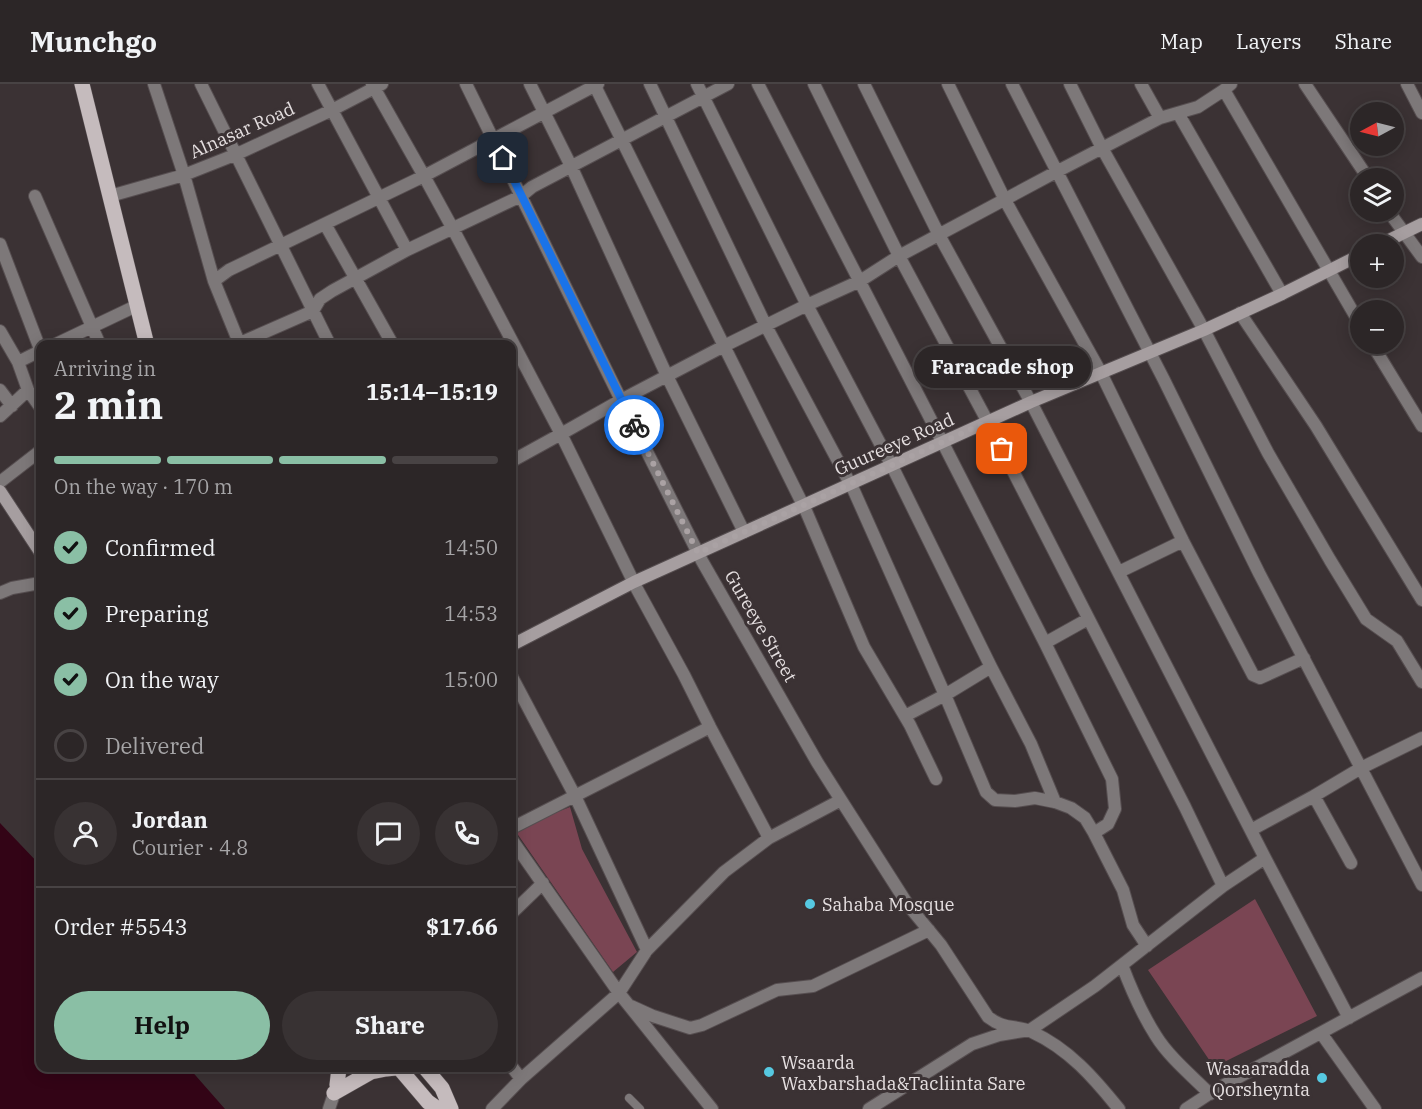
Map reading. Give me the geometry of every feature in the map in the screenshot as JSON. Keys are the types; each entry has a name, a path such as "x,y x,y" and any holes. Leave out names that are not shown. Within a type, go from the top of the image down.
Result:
{"main road":[{"path":"82,84 146,340"},
{"path":"336,1089 338,1072"},
{"path":"336,1089 370,1072"},
{"path":"402,1072 428,1102 438,1109"},
{"path":"428,1072 442,1088 451,1109"}],"street":[{"path":"154,84 184,175 214,281 236,340"},
{"path":"201,84 328,340"},
{"path":"318,84 407,250"},
{"name":"Gureeye Street","path":"466,84 698,553 811,752 841,800 908,904 941,945 988,1017 1005,1026 1030,1030 1063,1050 1086,1070 1119,1109"},
{"path":"530,84 571,166 667,376 744,532"},
{"path":"650,84 766,326 850,484 986,792 995,800 1015,801 1035,798 1056,802 1071,808 1085,818 1095,832 1123,891 1133,925 1147,945"},
{"path":"697,84 1031,744 1056,802"},
{"path":"246,340 313,311 320,299 332,291 407,250 521,196 532,187 728,84"},
{"path":"758,84 1045,643 1112,779 1115,809 1108,824 1095,832"},
{"path":"814,84 899,256 987,422 1185,807 1223,886"},
{"path":"864,84 939,235 1031,402 1349,1018"},
{"path":"948,84 1005,200 1101,373 1183,541 1253,675 1260,678 1304,658"},
{"path":"1012,84 1259,573 1422,885"},
{"path":"1070,84 1102,148 1204,330 1268,453 1365,619 1396,641 1422,682"},
{"path":"1141,84 1160,118"},
{"path":"1305,84 1361,168"},
{"path":"1407,84 1422,113"},
{"name":"Alnasar Road","path":"110,196 184,175 237,154 332,110 376,85"},
{"path":"376,85 509,340"},
{"path":"214,281 229,270 424,176 596,85 804,505 864,647 905,716 936,779"},
{"path":"516,459 724,346 807,304 860,282 899,256 1160,118 1198,107 1227,87 1250,133 1350,307"},
{"path":"1178,113 1282,294"},
{"path":"35,196 98,340"},
{"path":"1396,222 1422,258"},
{"path":"325,224 390,340"},
{"path":"1404,233 1422,224"},
{"path":"0,244 36,340"},
{"name":"Guureeye Road","path":"516,643 634,582 1031,402 1204,330 1350,260"},
{"path":"65,340 138,305"},
{"path":"1240,313 1316,426 1422,600"},
{"path":"0,331 18,362 28,390 36,401"},
{"path":"18,362 36,352"},
{"path":"516,352 561,434 634,582 769,838"},
{"path":"1378,354 1422,426"},
{"path":"0,390 12,406"},
{"path":"0,416 28,390"},
{"path":"0,482 36,454"},
{"path":"0,491 36,535"},
{"path":"1119,572 1183,541"},
{"path":"0,593 12,588 36,584"},
{"path":"1045,643 1088,619"},
{"path":"905,716 991,667"},
{"path":"516,685 575,796 647,950"},
{"path":"516,826 710,727"},
{"path":"1251,830 1361,768 1422,738"},
{"path":"1314,796 1351,863"},
{"path":"492,1109 520,1079 620,993 647,950 724,872 769,838 841,800"},
{"path":"516,846 620,993 712,1109"},
{"path":"869,1109 972,1044 999,1035 1030,1030 1095,986 1223,886 1265,858"},
{"path":"516,909 543,883"},
{"path":"629,1005 653,1016 690,1028 702,1025 777,990 813,986 929,930"},
{"path":"1122,965 1156,1038 1210,1094"},
{"path":"1186,1109 1422,978"},
{"path":"1321,1033 1375,1109"},
{"path":"329,1109 343,1072"},
{"path":"515,1072 520,1079"}],"lane":[{"path":"629,1098 640,1109"}],"shaded area":[{"path":"570,807 582,849 637,952 613,972 516,832 516,828"},
{"path":"0,823 36,861 36,1072 193,1072 225,1109 0,1109"},
{"path":"1255,899 1317,1016 1214,1067 1148,970"}],"way so far":[{"path":"634,425 698,553 987,422 1002,449"}],"place":[{"name":"Faracade shop","path":"1002,449"},
{"name":"Sahaba Mosque","path":"810,904"},
{"name":"Wsaarda Waxbarshada&Tacliinta Sare","path":"769,1072"},
{"name":"Wasaaradda Qorsheynta","path":"1322,1078"}],"route":[{"path":"503,158 634,425"}]}
